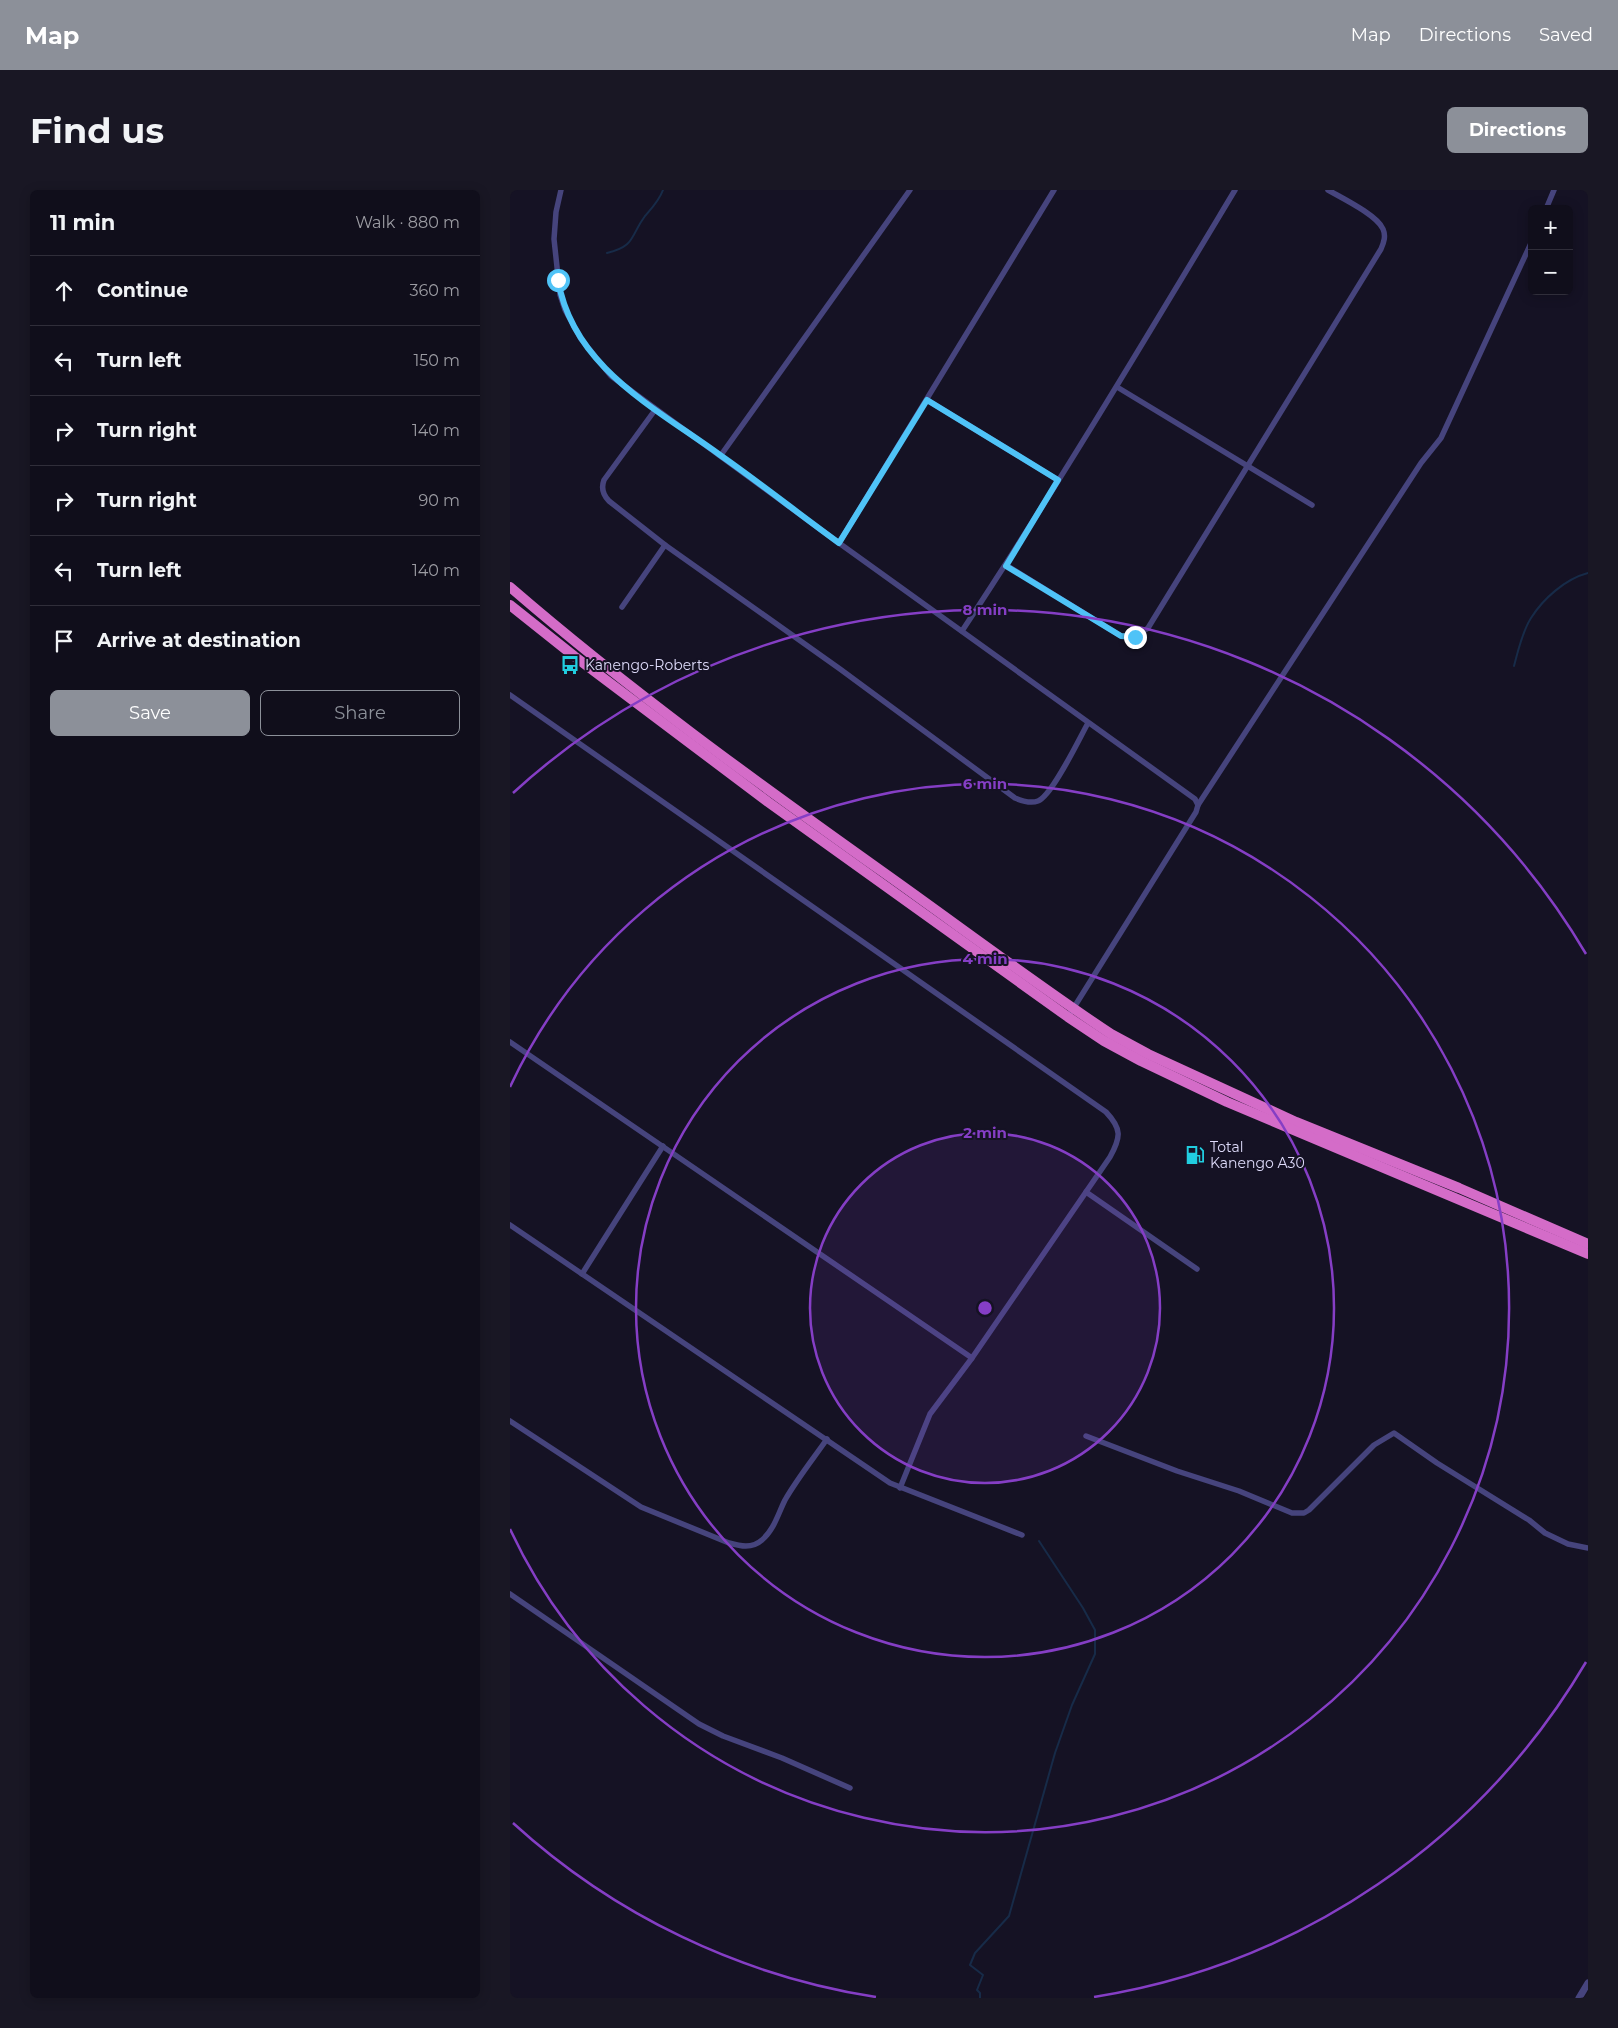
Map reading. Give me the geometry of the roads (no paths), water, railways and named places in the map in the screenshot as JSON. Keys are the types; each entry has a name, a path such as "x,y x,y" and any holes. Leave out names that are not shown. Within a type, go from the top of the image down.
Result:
{"highway":[{"path":"510,587 596,660 726,759 1074,1008 1129,1044 1296,1122 1459,1188 1588,1244"},
{"path":"510,605 574,656 768,802 1104,1041 1168,1075 1210,1094 1588,1254"}],"street":[{"path":"561,190 556,212 554,239 558,280 565,310 581,340 611,376 655,410 1189,794 1198,805"},
{"path":"721,456 910,190"},
{"path":"839,543 1054,190"},
{"path":"962,632 1006,566 1235,190"},
{"path":"1006,566 1121,636 1135,637 1148,628 1377,256 1385,239 1384,230 1371,216 1328,190"},
{"path":"1548,205 1554,190"},
{"path":"1068,1017 1196,812 1198,805 1429,452 1441,438 1528,250"},
{"path":"1116,387 1312,505"},
{"path":"927,400 1058,480"},
{"path":"655,410 602,485 604,496 608,501 665,545 840,669 1015,798 1023,801 1037,801 1049,792 1088,723"},
{"path":"622,608 665,545"},
{"path":"510,695 1106,1112 1117,1126 1116,1147 972,1358 930,1414 900,1488"},
{"path":"510,1042 972,1358"},
{"path":"582,1274 663,1146"},
{"path":"1086,1192 1197,1269"},
{"path":"510,1225 890,1483 1022,1535"},
{"path":"510,1421 641,1507 720,1540 742,1546 755,1545 770,1531 791,1491 827,1439"},
{"path":"1086,1436 1298,1514 1309,1510 1374,1445 1394,1433 1437,1464 1529,1520 1545,1534 1568,1544 1588,1548"},
{"path":"510,1594 699,1724 723,1736 850,1788"},
{"path":"1579,1998 1588,1983"}],"waterway":[{"path":"607,253 628,243 663,190"},
{"path":"1514,666 1525,629 1536,611 1548,597 1563,585 1588,573"},
{"path":"980,1998 980,1993 977,1990 983,1975 970,1965 975,1953 1009,1916 1055,1753 1072,1705 1095,1654 1095,1630 1083,1608 1039,1541"}],"place":[{"name":"Kanengo-Roberts","path":"570,665"},
{"name":"Total Kanengo A30","path":"1195,1155"}]}
